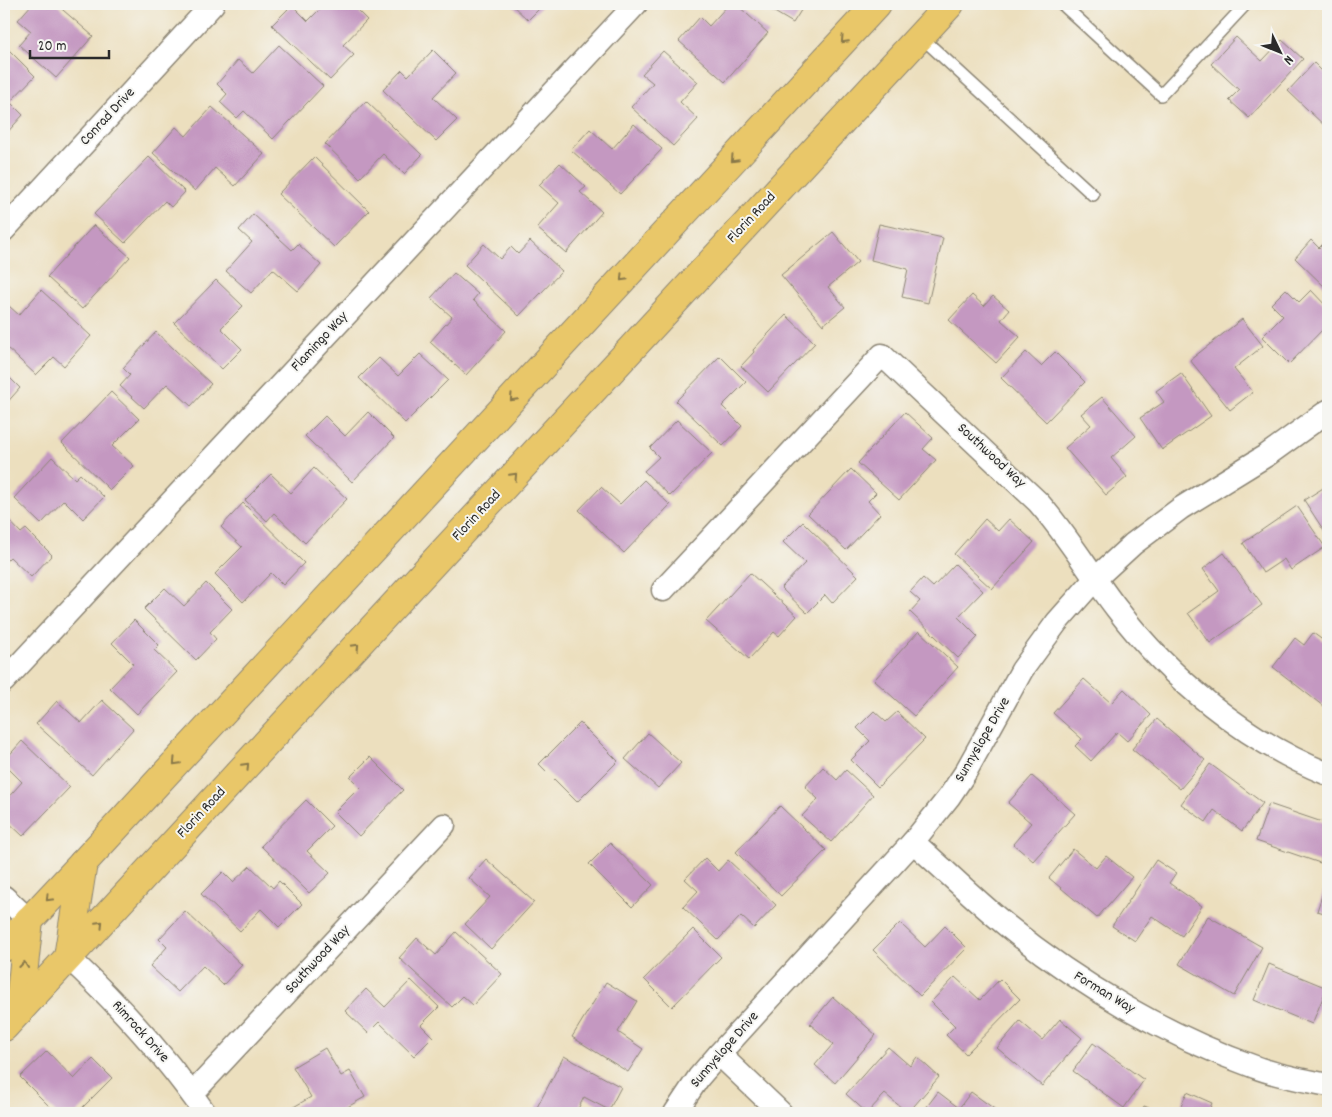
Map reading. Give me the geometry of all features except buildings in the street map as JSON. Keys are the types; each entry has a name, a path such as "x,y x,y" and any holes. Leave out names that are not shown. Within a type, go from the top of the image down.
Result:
{"main road":[{"path":"4,947 877,4"},
{"name":"Florin Road","path":"11,1019 950,4"},
{"path":"68,958 83,863"},
{"path":"11,1019 28,920"}],"street":[{"name":"Conrad Drive","path":"4,230 213,4"},
{"name":"Flamingo Way","path":"4,681 636,4"},
{"name":"Southwood Way","path":"663,590 882,355 1038,502 1060,526 1117,609 1140,637 1190,688 1248,732 1328,774"},
{"name":"Sunnyslope Drive","path":"676,1113 699,1077 912,842 949,798 965,774 1022,670 1057,622 1096,578 1133,544 1181,508 1267,455 1328,411"},
{"name":"Southwood Way","path":"192,1094 444,825"},
{"name":"Forman Way","path":"912,842 1006,925 1075,977 1125,1007 1202,1046 1256,1068 1328,1085"},
{"path":"4,897 28,920"},
{"name":"Rimrock Drive","path":"68,958 93,980 153,1045 205,1113"},
{"path":"719,1054 781,1113"}],"lane":[{"path":"1062,4 1161,95 1246,4"},
{"path":"920,36 1093,195"}]}
